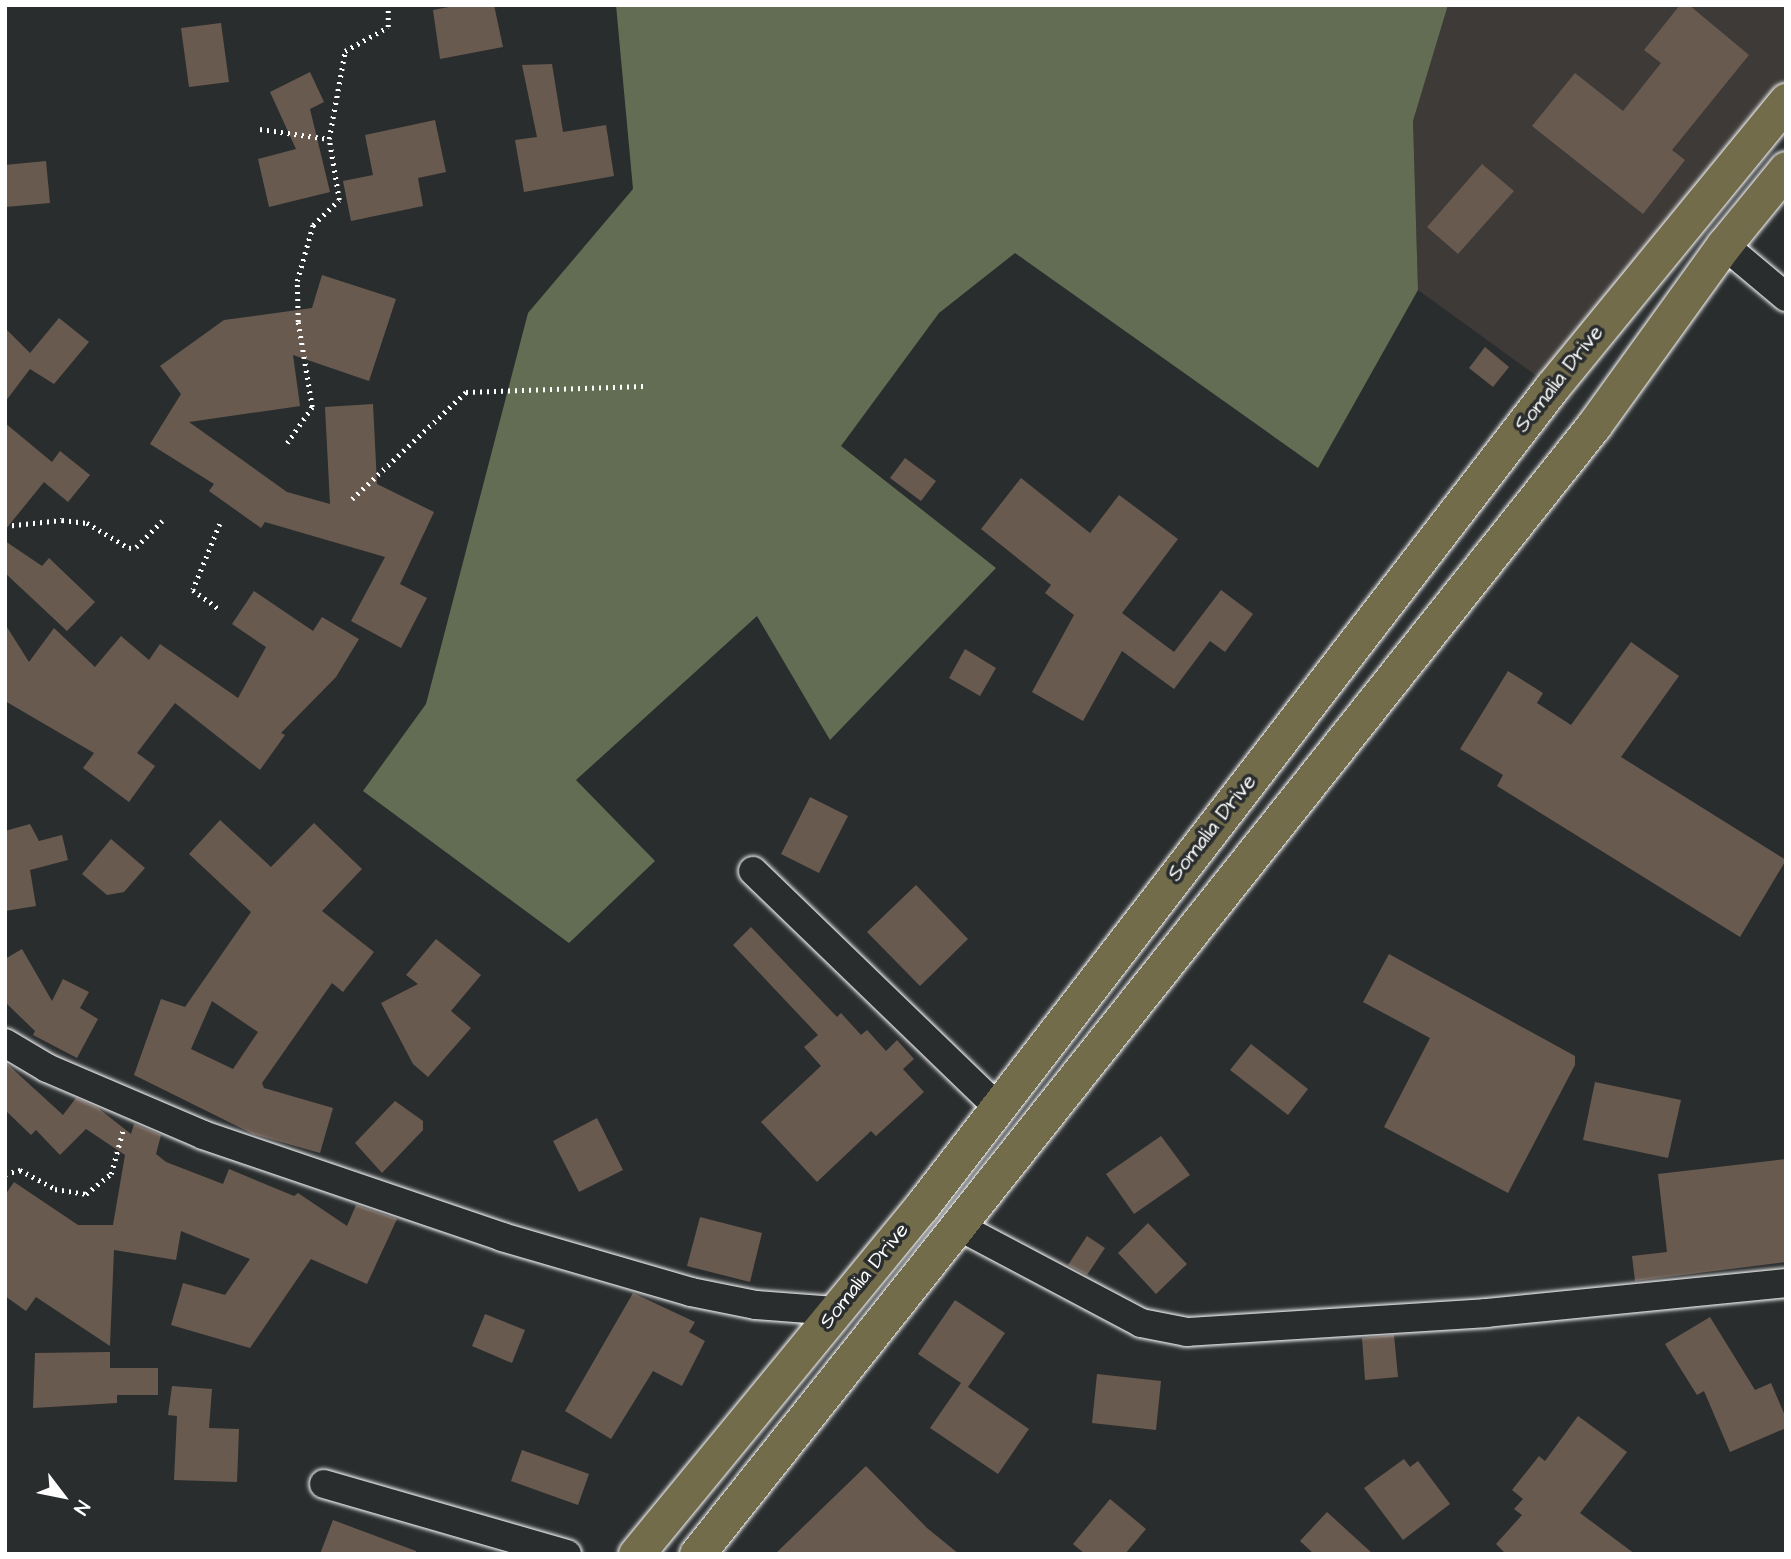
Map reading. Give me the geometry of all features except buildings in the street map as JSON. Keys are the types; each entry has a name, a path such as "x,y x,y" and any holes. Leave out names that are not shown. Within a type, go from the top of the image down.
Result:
{"main road":[{"name":"Somalia Drive","path":"636,1554 835,1311 997,1107 1552,387 1786,101"},
{"name":"Somalia Drive","path":"697,1554 1594,425 1724,245 1786,169"}],"street":[{"path":"1724,245 1786,297"},
{"path":"753,871 997,1107"},
{"path":"5,1042 47,1068 203,1135 502,1237 632,1276 755,1305 835,1311"},
{"path":"958,1226 1141,1323 1187,1332 1486,1313 1786,1283"},
{"path":"324,1484 567,1554"}],"path":[{"path":"287,443 312,407 298,322 297,281 313,226 339,200 329,139 345,51 388,27 388,5"},
{"path":"260,129 329,139"},
{"path":"352,499 466,391 644,386"},
{"path":"5,526 62,520 87,523 129,548 136,547 162,521"},
{"path":"220,524 193,590 221,610"},
{"path":"5,1174 20,1170 55,1189 86,1195 111,1174 130,1105"}],"shaded area":[{"path":"1448,5 1786,5 1786,101 1552,387 1418,290 1413,121"}],"green space":[{"path":"616,5 1448,5 1413,121 1418,290 1318,468 1015,253 939,313 841,446 996,568 830,740 757,616 576,780 655,861 569,943 363,791 426,704 528,313 633,189"}]}
